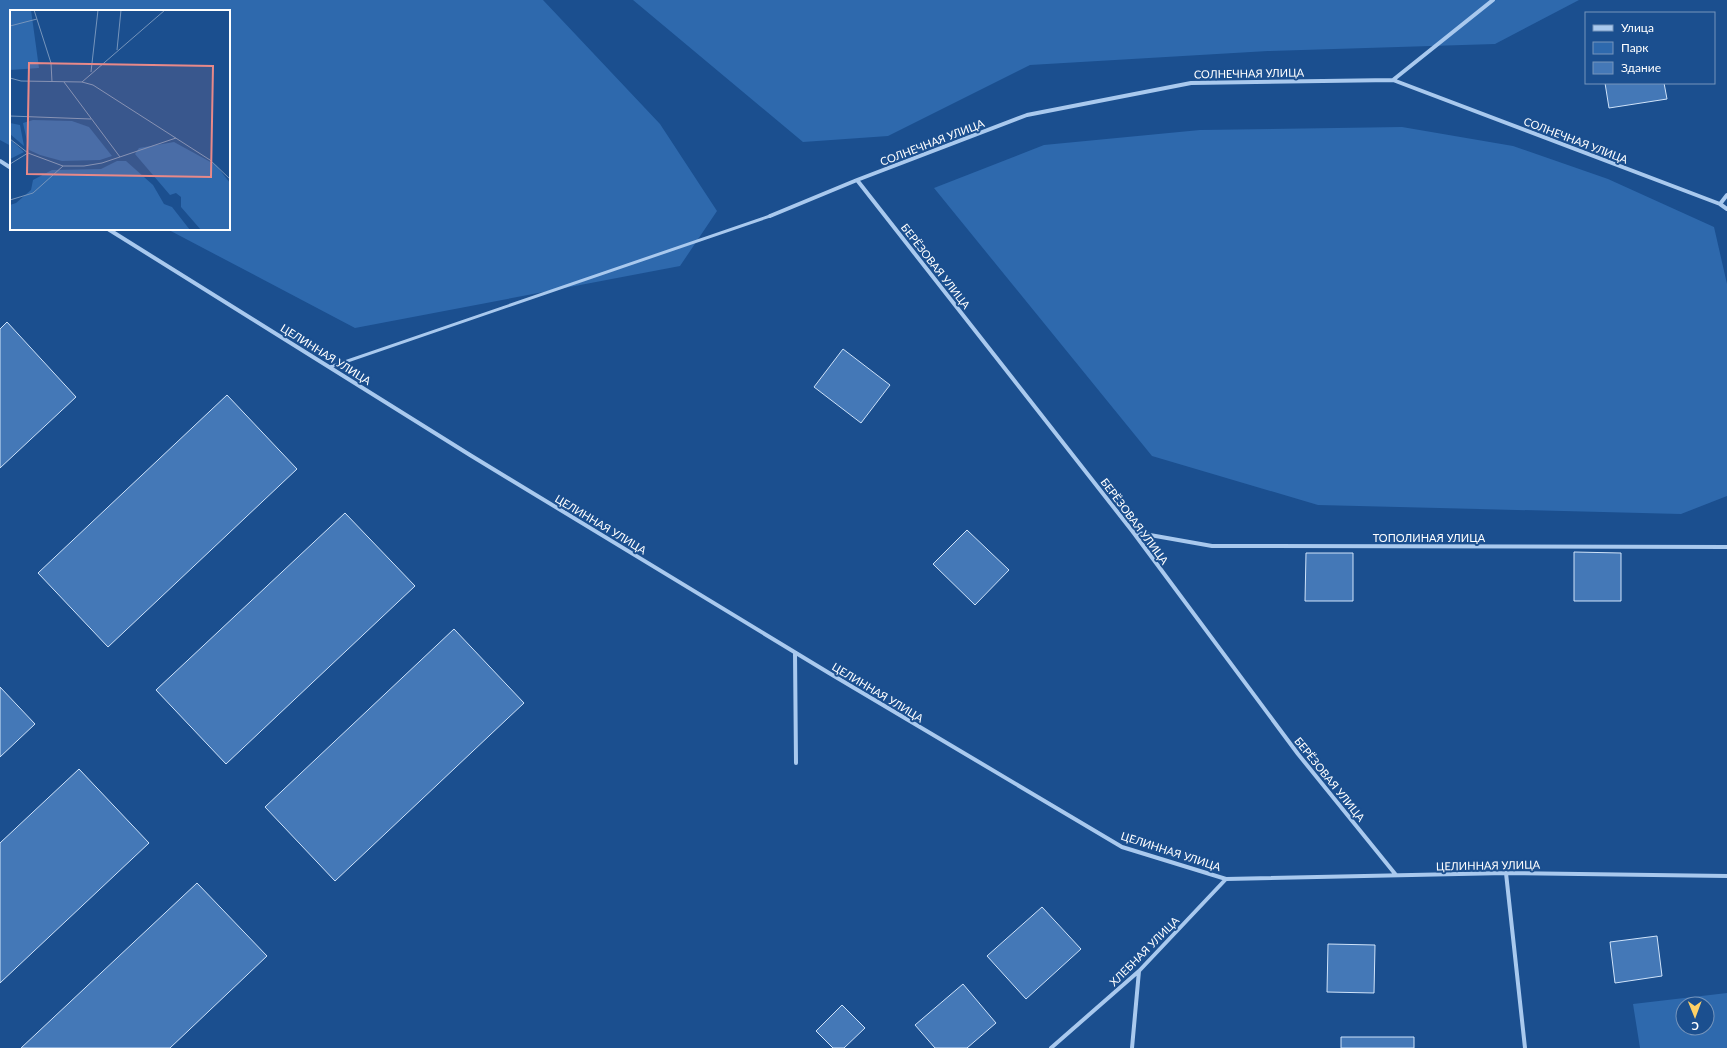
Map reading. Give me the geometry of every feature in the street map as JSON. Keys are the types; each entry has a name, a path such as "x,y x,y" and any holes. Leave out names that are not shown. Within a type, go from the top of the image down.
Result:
{"street":[{"path":"1393,80 1493,0"},
{"name":"СОЛНЕЧНАЯ УЛИЦА","path":"770,216 857,180 1027,115 1191,83 1393,80 1720,204 1727,209"},
{"path":"0,161 10,167"},
{"name":"БЕРЁЗОВАЯ УЛИЦА","path":"857,180 1133,532 1298,754 1396,875"},
{"path":"1720,204 1727,195"},
{"name":"ЦЕЛИННАЯ УЛИЦА","path":"110,230 470,455 795,653 1122,847 1226,878 1506,873 1727,876"},
{"name":"ТОПОЛИНАЯ УЛИЦА","path":"1133,532 1212,546 1727,547"},
{"path":"795,653 796,763"},
{"path":"1506,873 1525,1048"},
{"name":"ХЛЕБНАЯ УЛИЦА","path":"1052,1048 1139,971 1226,878"},
{"path":"1132,1048 1139,971"}],"lane":[{"path":"330,367 770,216"}],"green space":[{"path":"0,0 543,0 660,124 717,211 680,266 355,328 169,230 230,230 230,10 10,10 10,145 0,140"},
{"path":"633,0 1579,0 1495,44 1268,51 1030,65 888,136 803,142"},
{"path":"1402,127 1513,146 1608,179 1714,227 1727,284 1727,496 1681,514 1318,505 1152,456 934,188 1044,145 1200,130"},
{"path":"1727,993 1727,1048 1640,1048 1633,1004 1675,999 1675,1036 1715,1036 1715,996 1701,996"}],"building":[{"path":"1605,84 1664,84 1667,99 1609,108"},
{"path":"7,322 76,397 0,468 0,329"},
{"path":"843,349 890,385 861,423 814,387"},
{"path":"227,395 297,469 108,647 38,573"},
{"path":"345,513 415,586 226,764 156,690"},
{"path":"967,530 1009,570 975,605 933,564"},
{"path":"1574,552 1621,553 1621,601 1574,601"},
{"path":"1306,553 1353,553 1353,601 1305,601"},
{"path":"454,629 524,703 335,881 265,807"},
{"path":"0,687 35,724 0,757"},
{"path":"79,769 149,843 0,983 0,843"},
{"path":"197,883 267,956 170,1048 21,1048"},
{"path":"1042,907 1081,949 1026,999 987,956"},
{"path":"1657,936 1662,976 1615,983 1610,942"},
{"path":"1328,944 1375,945 1374,993 1327,992"},
{"path":"963,984 996,1023 967,1048 935,1048 915,1025"},
{"path":"842,1005 865,1028 844,1048 833,1048 816,1031"},
{"path":"1341,1037 1414,1037 1414,1048 1341,1048"}]}
